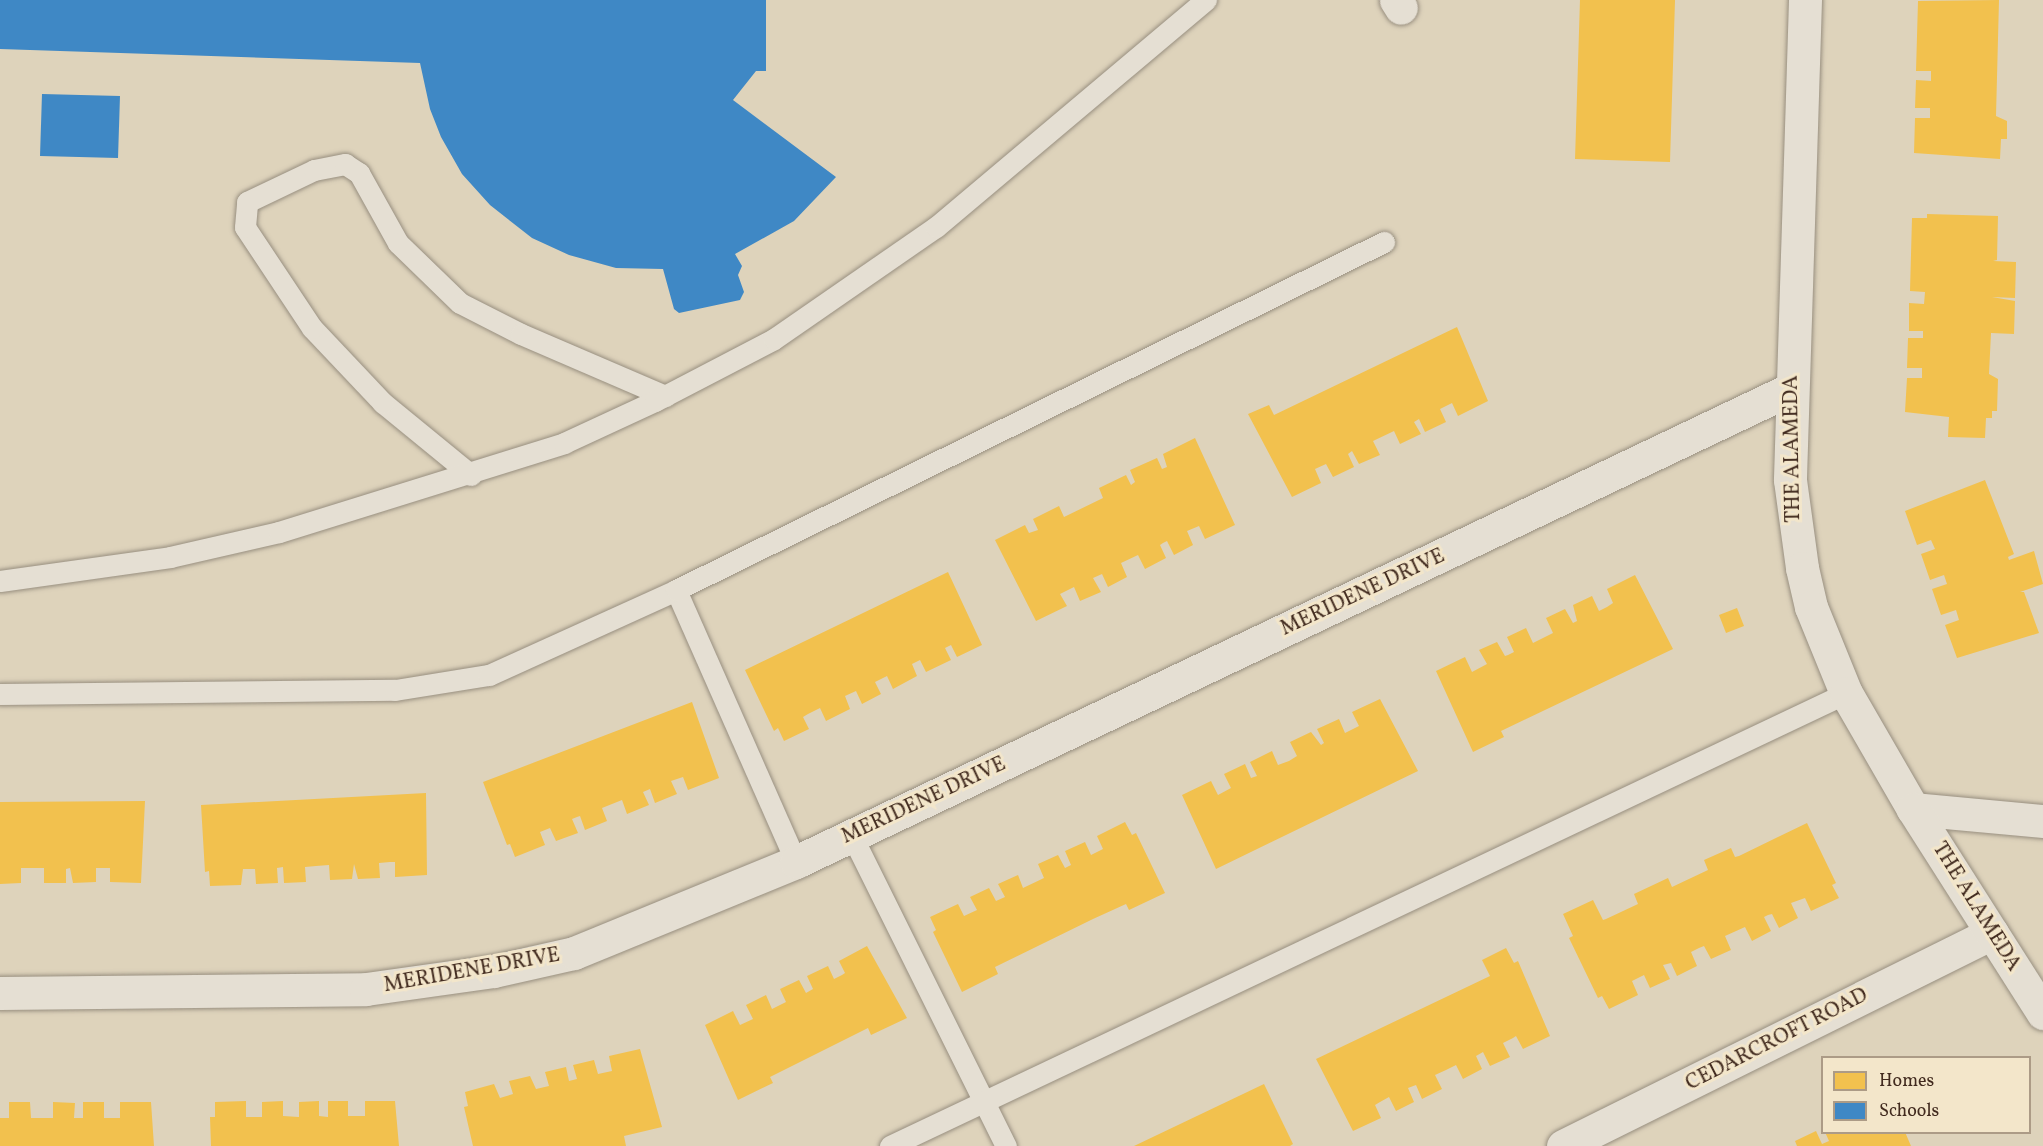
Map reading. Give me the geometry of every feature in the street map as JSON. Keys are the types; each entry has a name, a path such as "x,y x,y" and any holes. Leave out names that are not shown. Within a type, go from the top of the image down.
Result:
{"street":[{"name":"THE ALAMEDA","path":"1805,0 1791,389 1790,480 1794,531 1811,607 1846,693 1913,809 2043,1013"},
{"name":"MERIDENE DRIVE","path":"0,993 366,989 494,971 574,953 796,862 1791,389"},
{"path":"1913,809 2043,821"},
{"name":"CEDARCROFT ROAD","path":"1563,1146 1992,933"}],"lane":[{"path":"0,581 170,557 268,535 471,475 564,443 665,396 774,339 936,227 1206,0"},
{"path":"471,475 383,403 312,328 245,227 243,215 247,202 314,170 345,164 359,173 398,243 460,303 521,334 665,396"},
{"path":"0,694 395,690 451,684 489,675 676,591 1384,242"},
{"path":"676,591 796,862"},
{"path":"890,1146 1846,693"},
{"path":"852,836 1006,1146"}],"building: Homes":[{"path":"1580,0 1675,0 1670,162 1575,159"},
{"path":"1999,0 1996,116 2007,121 2007,139 2001,139 2000,159 1914,153 1915,118 1930,118 1930,108 1915,108 1916,80 1931,81 1931,71 1916,71 1918,1"},
{"path":"1927,214 1998,216 1997,260 1993,261 2016,262 2015,298 1992,297 2015,301 2014,334 1991,333 1989,374 1998,379 1997,411 1992,411 1992,418 1986,418 1985,438 1948,437 1949,417 1905,412 1907,378 1922,378 1922,368 1907,368 1908,338 1923,338 1923,331 1909,331 1909,303 1924,304 1925,292 1910,291 1912,218 1927,218"},
{"path":"1457,327 1488,401 1458,416 1452,403 1440,409 1446,422 1425,432 1419,419 1414,422 1421,434 1400,444 1394,431 1373,441 1380,455 1359,464 1352,451 1348,454 1354,467 1333,477 1326,464 1315,469 1321,483 1292,497 1248,414 1269,405 1274,415"},
{"path":"1195,438 1235,525 1205,539 1199,526 1187,531 1193,545 1174,555 1167,541 1163,543 1160,545 1166,558 1145,569 1138,555 1121,563 1127,577 1108,587 1102,574 1093,578 1101,592 1080,601 1074,587 1060,594 1067,606 1036,621 995,540 1025,525 1029,533 1038,530 1033,519 1059,506 1064,517 1103,498 1099,488 1126,475 1131,485 1135,482 1130,470 1157,458 1162,469 1167,467 1163,454"},
{"path":"1985,480 2014,554 2008,557 2009,560 2034,551 2043,584 2020,592 2024,592 2039,633 1957,658 1945,625 1959,620 1956,610 1941,615 1932,589 1947,584 1944,575 1930,580 1921,554 1935,549 1931,540 1917,545 1905,511"},
{"path":"948,572 982,645 957,657 951,645 945,648 951,660 926,672 920,660 912,664 917,676 893,689 887,676 875,682 881,694 862,704 856,691 845,696 850,709 826,721 820,708 803,717 809,729 784,741 778,728 774,731 745,670"},
{"path":"1635,575 1673,649 1501,731 1504,737 1473,752 1436,671 1465,657 1472,672 1487,664 1479,650 1497,642 1505,656 1508,655 1514,652 1507,637 1526,628 1533,643 1553,633 1546,618 1565,609 1573,623 1577,621 1573,605 1592,596 1599,611 1613,603 1607,589"},
{"path":"1737,608 1744,626 1726,633 1719,615"},
{"path":"1380,699 1418,771 1216,869 1182,795 1211,781 1218,795 1231,788 1224,774 1245,764 1251,778 1257,776 1250,762 1272,751 1278,765 1289,761 1297,756 1290,742 1311,732 1321,745 1324,743 1317,729 1339,719 1345,733 1359,726 1352,712"},
{"path":"692,702 719,778 688,790 683,777 671,781 677,794 655,803 650,789 643,792 649,805 627,814 622,800 602,808 607,821 585,830 580,816 577,817 572,819 578,833 556,841 550,828 540,832 545,845 515,857 510,844 507,845 483,782"},
{"path":"426,793 427,875 395,877 395,862 390,862 379,863 380,878 358,879 354,864 352,879 330,880 329,865 305,867 306,882 284,883 283,867 277,868 278,883 256,884 255,869 243,869 241,885 210,886 209,871 205,872 201,805"},
{"path":"145,801 141,883 110,882 110,868 96,868 96,882 73,883 70,868 66,869 66,883 44,883 44,868 21,868 21,883 0,884 0,802"},
{"path":"1125,822 1132,835 1136,833 1165,893 1129,910 1126,904 1093,919 995,967 998,974 962,992 933,932 936,930 930,917 958,904 964,916 977,910 970,897 989,888 996,901 1005,897 998,884 1018,875 1023,888 1044,878 1038,864 1058,855 1065,868 1071,865 1065,851 1085,842 1091,855 1103,849 1097,836"},
{"path":"1807,823 1836,883 1832,885 1839,898 1811,911 1805,898 1791,903 1798,918 1779,928 1772,914 1768,915 1764,917 1771,931 1752,941 1745,927 1725,936 1731,950 1711,959 1704,946 1699,948 1691,952 1697,966 1677,976 1671,963 1663,965 1670,979 1650,988 1644,975 1632,981 1638,995 1609,1009 1602,996 1598,998 1569,938 1573,936 1563,914 1593,900 1603,920 1606,919 1638,904 1634,894 1668,878 1672,887 1708,870 1704,860 1731,848 1735,857 1739,856"},
{"path":"867,946 907,1018 871,1035 868,1028 770,1077 773,1083 738,1100 705,1025 733,1011 740,1025 753,1019 746,1005 766,995 772,1009 786,1002 780,989 799,980 806,993 813,989 807,976 828,966 834,979 842,975 845,973 839,961"},
{"path":"1506,948 1514,963 1518,961 1550,1036 1523,1049 1516,1036 1503,1043 1510,1057 1490,1066 1483,1052 1476,1056 1482,1069 1463,1079 1456,1065 1435,1075 1442,1089 1422,1099 1416,1085 1408,1088 1414,1102 1396,1111 1389,1097 1375,1105 1381,1118 1353,1131 1316,1059 1490,976 1482,960"},
{"path":"640,1049 662,1127 624,1136 626,1146 473,1146 464,1107 468,1106 465,1092 494,1084 500,1098 513,1094 509,1081 530,1076 536,1089 549,1086 545,1072 566,1067 569,1081 577,1079 573,1065 594,1060 598,1074 612,1071 609,1056"},
{"path":"1264,1084 1293,1144 1290,1146 1134,1146"},
{"path":"246,1101 246,1117 262,1117 262,1102 283,1101 283,1116 299,1117 299,1102 319,1101 319,1116 328,1117 328,1101 348,1101 348,1116 365,1116 365,1101 395,1101 399,1146 211,1146 210,1117 215,1117 215,1102"},
{"path":"9,1102 30,1102 31,1118 53,1118 53,1102 75,1103 74,1118 83,1118 83,1102 104,1102 104,1118 120,1118 120,1102 151,1102 154,1146 0,1146 0,1118 9,1118"},
{"path":"1816,1131 1822,1144 1829,1141 1826,1134 1906,1134 1911,1146 1797,1146 1795,1141"}],"building: Schools":[{"path":"0,0 766,0 766,71 756,71 733,100 836,177 794,221 735,254 742,266 738,275 744,292 740,300 679,313 674,309 663,269 616,268 569,255 532,238 490,205 462,174 441,137 430,109 420,63 0,49"},
{"path":"42,94 120,96 118,158 40,156"}]}
